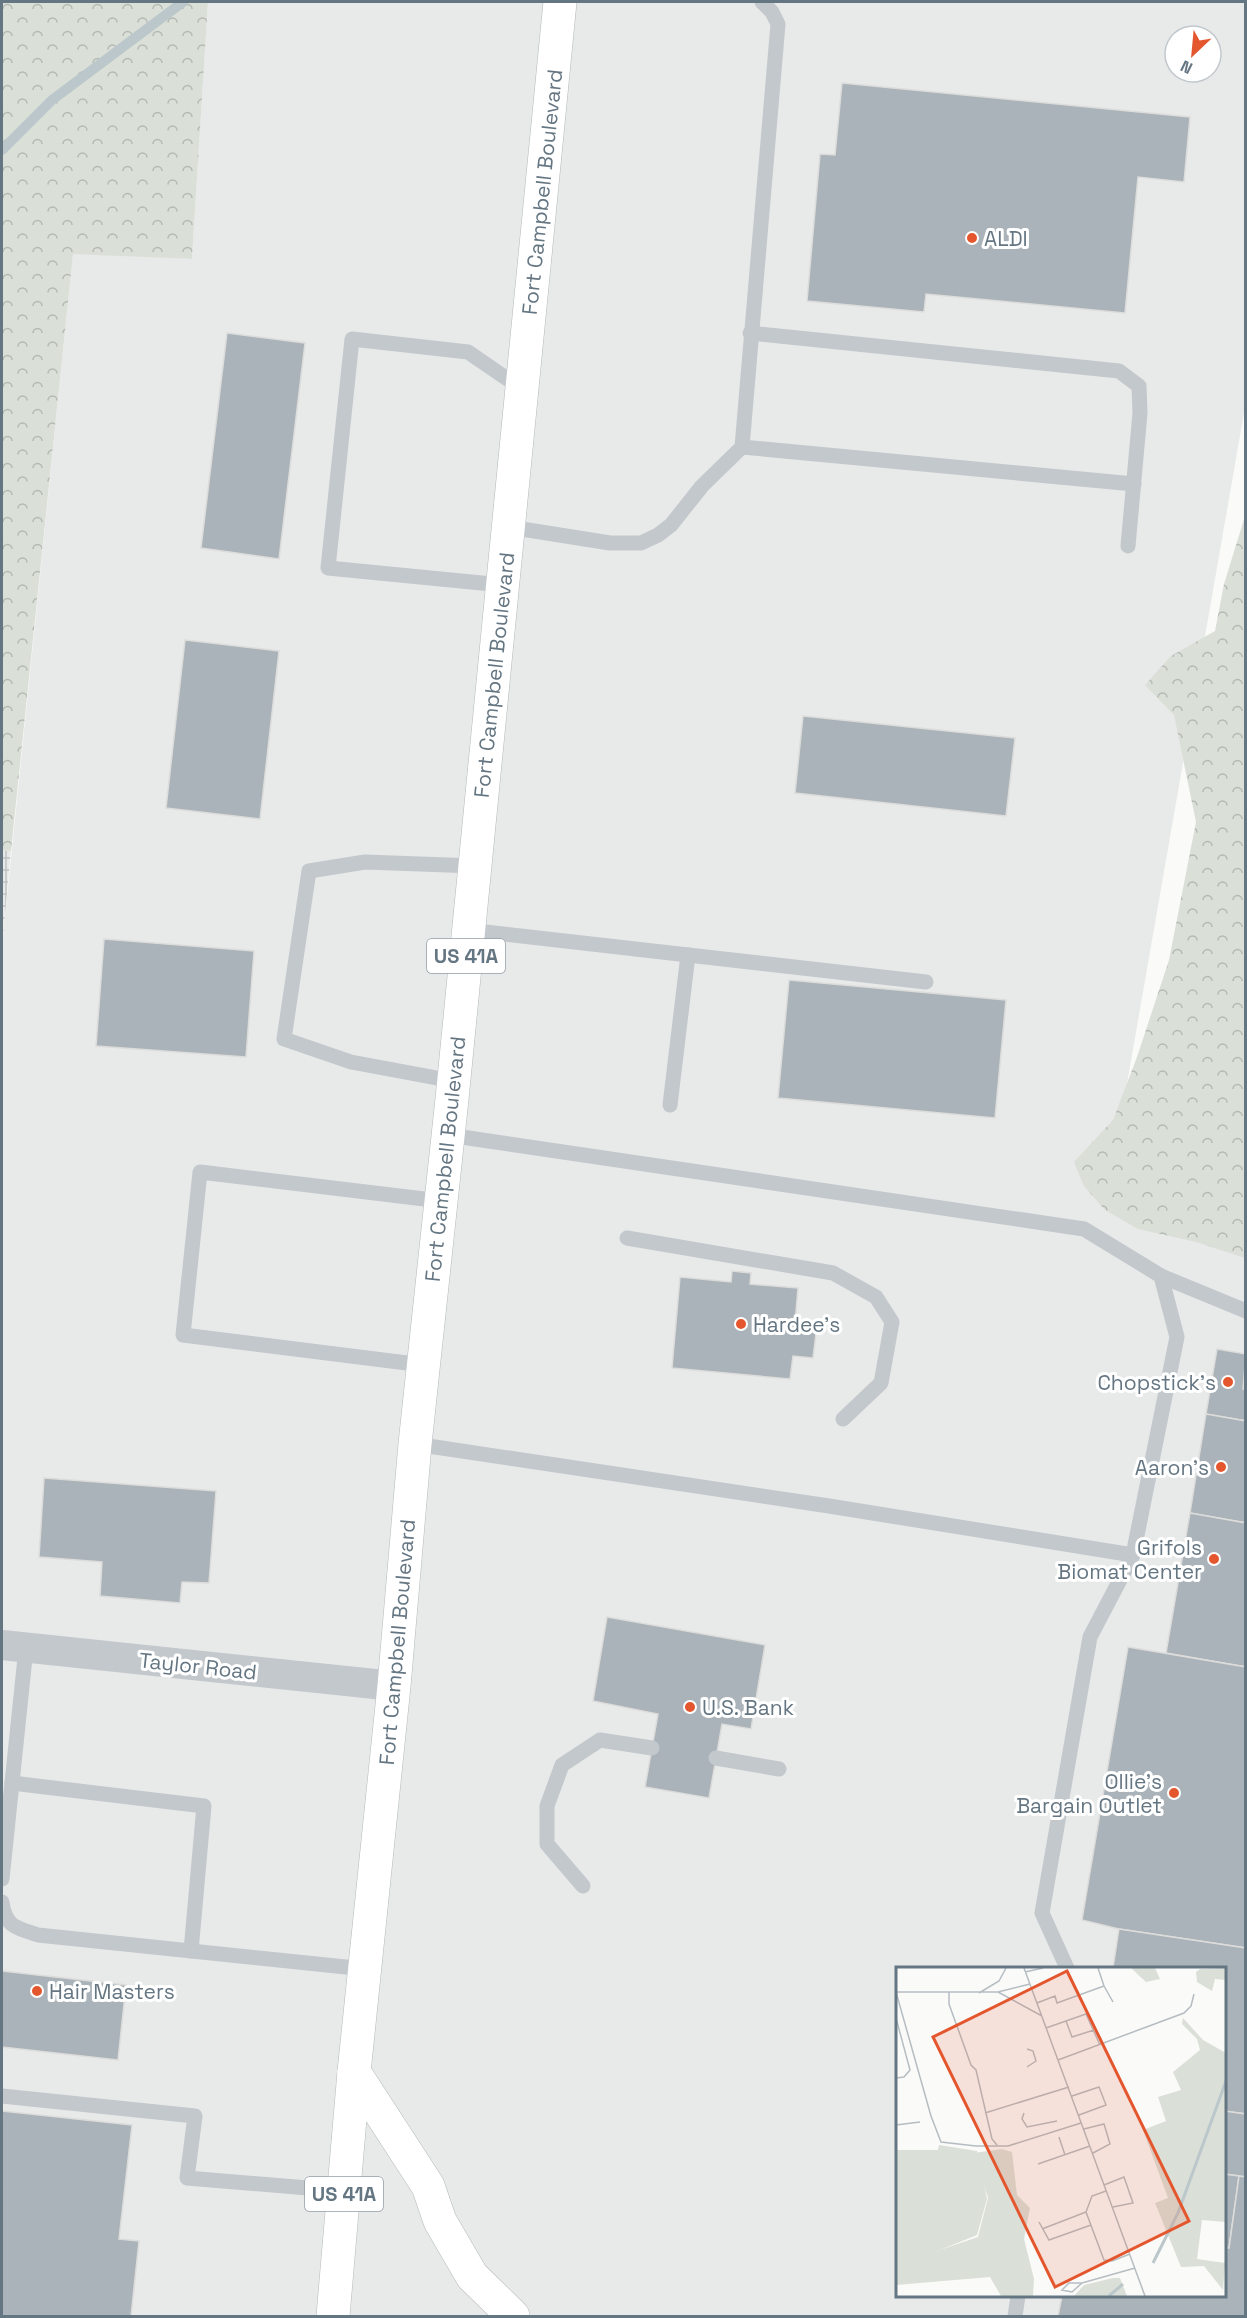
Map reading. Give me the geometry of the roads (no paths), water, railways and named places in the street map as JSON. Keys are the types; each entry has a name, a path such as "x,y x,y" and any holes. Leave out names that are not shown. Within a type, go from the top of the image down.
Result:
{"highway":[{"name":"Fort Campbell Boulevard","path":"333,2316 354,2072 394,1686 415,1444 448,1135 560,2"},
{"path":"354,2072 428,2186 440,2221 472,2276 513,2316"}],"street":[{"name":"Taylor Road","path":"14,1646 394,1686"}],"lane":[{"path":"509,527 610,543 641,543 658,535 671,525 702,486 742,447 778,24 772,12 762,2"},
{"path":"750,333 1119,371 1139,386 1140,413 1128,546"},
{"path":"502,585 328,568 352,339 468,352 522,389"},
{"path":"742,447 1134,484"},
{"path":"453,1081 351,1062 284,1040 309,871 365,862 475,866"},
{"path":"468,930 926,982"},
{"path":"670,1105 688,955"},
{"path":"448,1135 1084,1229 1161,1276 1245,1311"},
{"path":"423,1365 183,1335 200,1172 441,1202"},
{"path":"627,1238 833,1272 876,1297 892,1322 881,1383 843,1419"},
{"path":"1067,1967 1042,1913 1090,1637 1133,1555 1177,1337 1161,1276"},
{"path":"415,1444 829,1506 1133,1555"},
{"path":"2,1880 12,1783 14,1646"},
{"path":"583,1886 548,1844 547,1806 562,1764 600,1740 652,1748"},
{"path":"716,1758 779,1769"},
{"path":"12,1783 204,1806 191,1950"},
{"path":"2,1902 3,1915 15,1928 38,1935 365,1969"},
{"path":"2,2096 195,2116 187,2178 344,2191"},
{"path":"1015,2316 1018,2297"}],"waterway":[{"path":"2,150 52,100 183,2"}],"place":[{"name":"ALDI","path":"972,238"},
{"name":"Hardee's","path":"741,1324"},
{"name":"Chopstick's","path":"1228,1382"},
{"name":"Aaron's","path":"1221,1467"},
{"name":"Grifols Biomat Center","path":"1214,1559"},
{"name":"U.S. Bank","path":"690,1707"},
{"name":"Ollie's Bargain Outlet","path":"1174,1793"},
{"name":"Hair Masters","path":"37,1991"}]}
